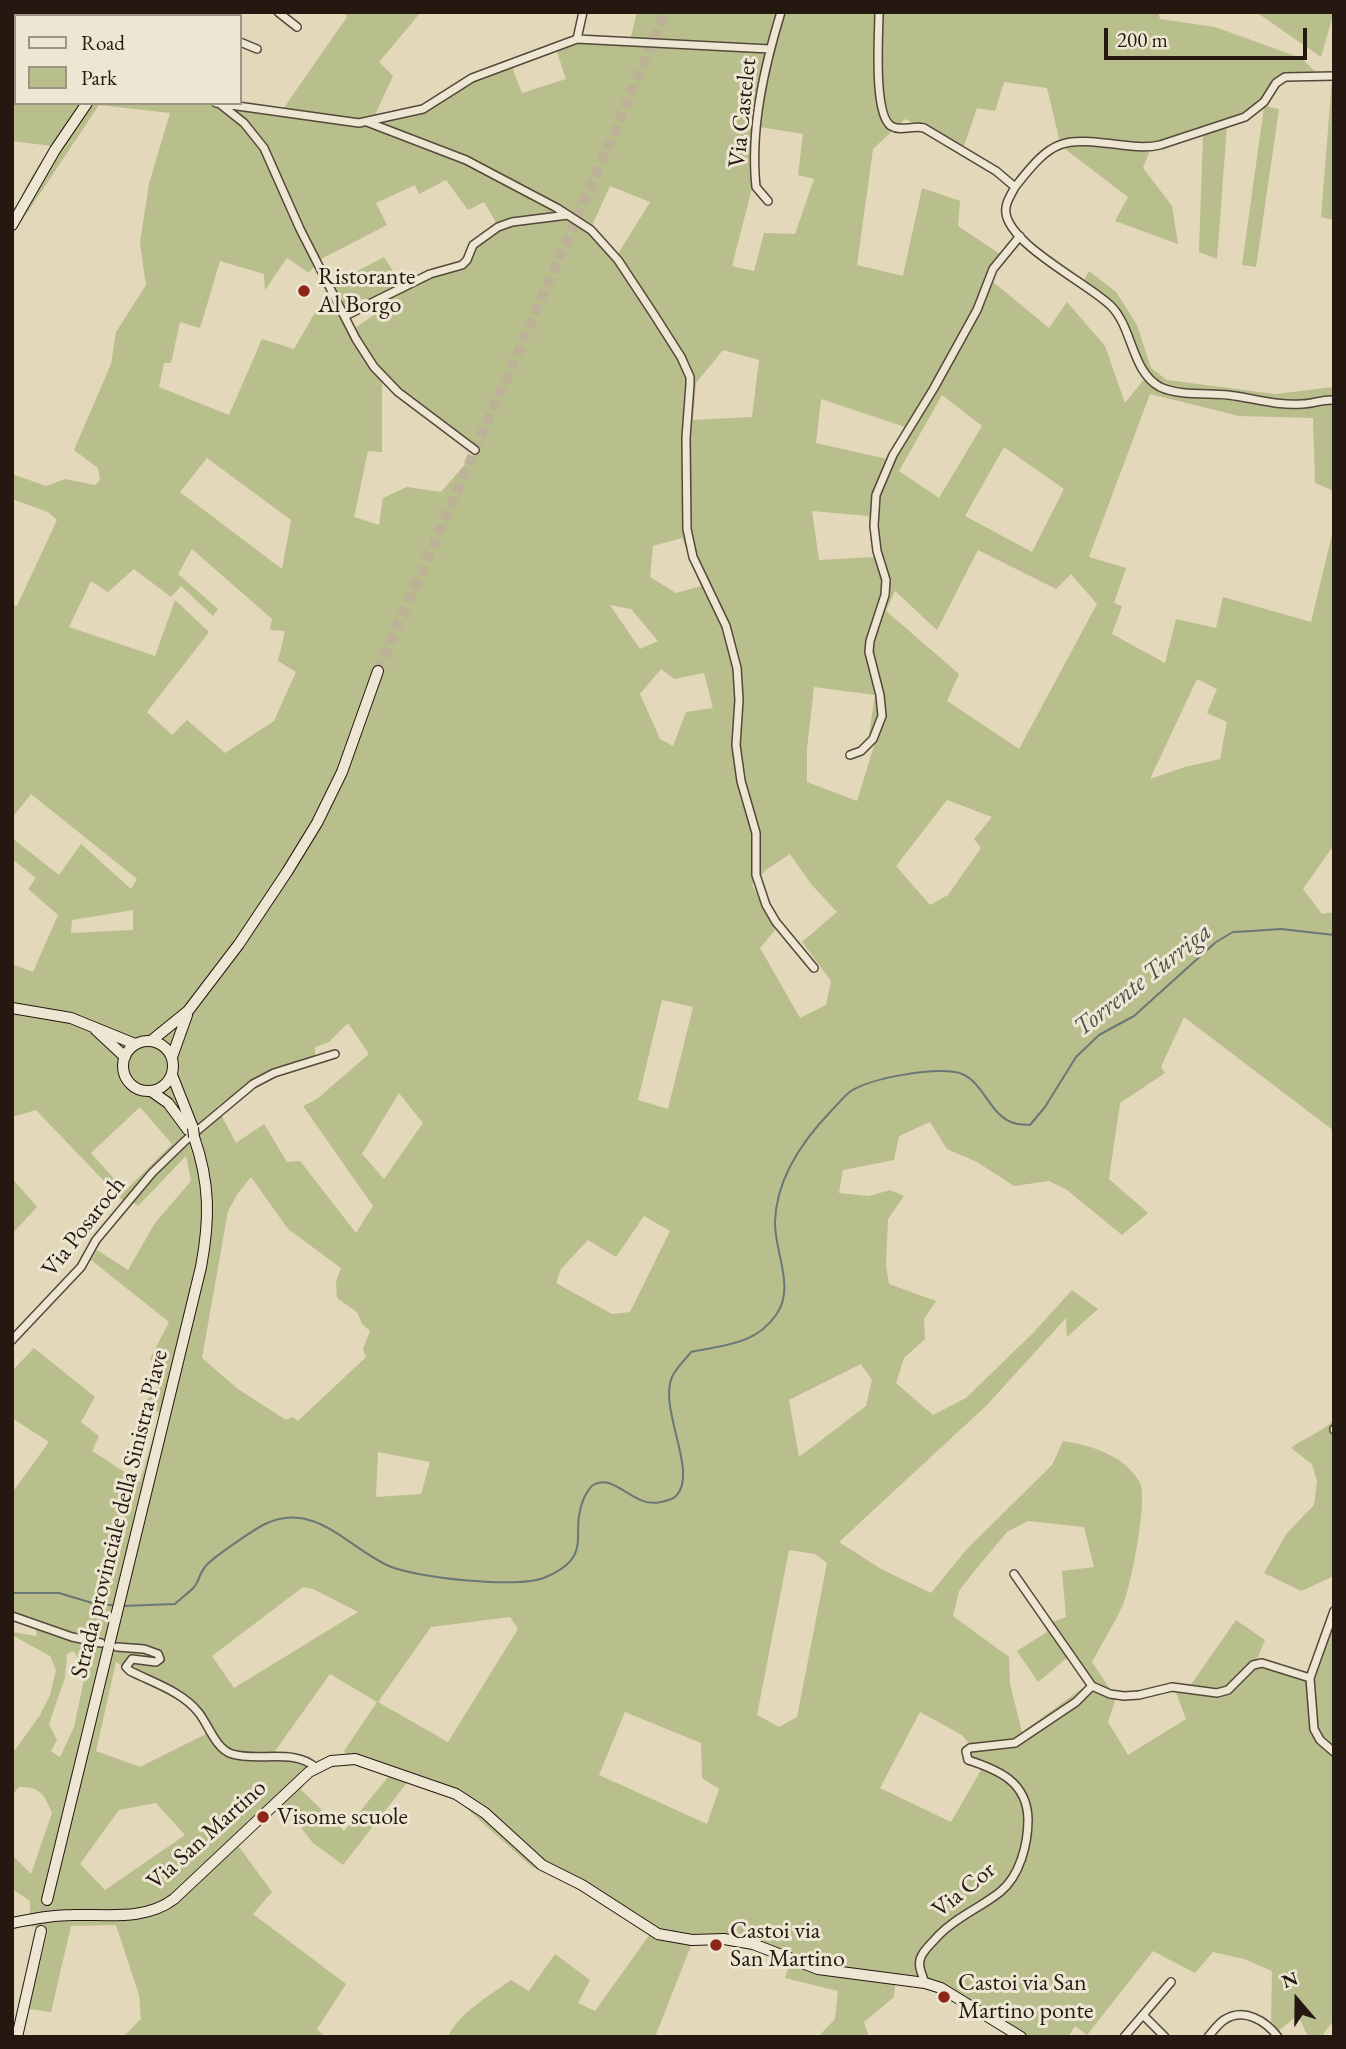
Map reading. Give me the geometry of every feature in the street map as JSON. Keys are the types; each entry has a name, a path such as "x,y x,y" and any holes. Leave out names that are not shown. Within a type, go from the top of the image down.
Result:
{"main road":[{"path":"12,225 55,150 86,105"},
{"path":"12,1008 54,1014 90,1025 135,1044 151,1041 188,1011 239,944 317,823 342,772 378,671"},
{"path":"150,1091 164,1086 172,1075 172,1057 188,1011"},
{"path":"90,1025 125,1057"},
{"path":"151,1041 164,1046 172,1057"},
{"path":"135,1044 125,1057 123,1065 128,1081 134,1087 150,1091 168,1103 191,1135"},
{"name":"Strada provinciale della Sinistra Piave","path":"47,1900 113,1636 205,1245 208,1191 203,1164 172,1075"},
{"name":"Via San Martino","path":"12,1923 57,1916 129,1915 167,1905 294,1784 316,1768 340,1759 355,1759 456,1794 485,1813 542,1865 582,1885 658,1934 692,1940 724,1939 752,1944 818,1969 925,1983 948,1992 1021,2037"},
{"path":"17,2037 41,1931"}],"street":[{"path":"278,12 297,27"},
{"path":"577,39 583,12"},
{"path":"770,49 781,12"},
{"path":"879,12 879,77 882,109 889,124 896,128 924,128 996,171 1015,187"},
{"name":"Via Castelet","path":"367,122 423,109 472,78 577,39 770,49 758,108 756,182 759,191 768,201"},
{"path":"242,43 257,50"},
{"path":"1334,76 1285,77 1276,83 1264,102 1245,117 1160,145 1140,147 1082,141 1063,142 1047,150 1015,187 1006,207 1006,214 1020,236 1056,268 1087,286 1119,314 1141,367 1150,380 1161,388 1275,404 1334,400"},
{"path":"219,105 244,123 264,148 300,229 367,357 388,383 475,450"},
{"path":"225,105 367,122 466,160 568,215 599,236 618,260 681,357 690,377 686,438 687,530 694,557 726,626 737,668 739,700 736,745 743,790 756,833 757,875 766,905 776,922 814,968"},
{"path":"345,316 430,274 462,265 475,244 498,227 512,222 568,215"},
{"path":"850,755 862,751 873,739 882,716 880,695 869,652 885,595 886,580 877,551 874,526 876,495 893,455 977,310 993,269 1020,236"},
{"name":"Via Posaroch","path":"12,1340 81,1267 96,1240 152,1172 191,1135 263,1078 335,1054"},
{"path":"1014,1574 1092,1686 1117,1695 1139,1695 1172,1688 1217,1693 1228,1689 1253,1665 1262,1663 1310,1678"},
{"path":"1334,1611 1310,1678 1314,1729 1320,1740 1334,1752"},
{"path":"12,1616 72,1637 101,1643"},
{"path":"117,1647 144,1649 158,1654 160,1659 156,1662 132,1659 127,1667 189,1702 206,1722 219,1744 231,1754 297,1759 312,1763 316,1768"},
{"name":"Via Cor","path":"925,1983 920,1963 925,1950 948,1926 1006,1886 1027,1843 1027,1812 1018,1786 997,1770 968,1760 966,1752 970,1748 1015,1743 1076,1702 1092,1686"},
{"path":"1124,2037 1171,1982"},
{"path":"1143,2015 1165,2037"},
{"path":"1208,2037 1223,2021 1244,2016 1261,2020 1270,2026 1278,2037"}],"green space":[{"path":"344,12 421,12 379,62 393,76 374,117 408,114 487,75 512,67 522,93 566,79 556,49 578,42 629,45 637,12 1158,12 1160,19 1215,27 1301,58 1320,76 1334,74 1334,220 1321,217 1332,79 1296,74 1279,75 1264,106 1279,109 1256,267 1242,265 1264,107 1227,126 1217,259 1199,252 1203,134 1150,150 1143,168 1172,206 1178,244 1115,221 1128,197 1061,146 1047,88 1004,82 995,111 977,108 964,146 905,119 873,149 857,265 903,276 922,188 960,201 958,226 1000,254 987,277 1049,328 1067,302 1105,346 1125,403 1145,378 1129,328 1110,299 1084,280 1089,271 1116,292 1137,325 1151,368 1167,380 1275,394 1334,387 1334,491 1315,483 1313,418 1239,416 1150,394 1089,557 1126,568 1114,603 1122,606 1112,634 1165,663 1176,619 1216,628 1223,597 1311,622 1334,526 1334,845 1303,889 1322,914 1334,912 1334,1131 1184,1017 1161,1067 1165,1073 1120,1103 1109,1179 1148,1213 1122,1235 1067,1190 1049,1181 1014,1186 977,1162 947,1149 930,1122 899,1136 894,1160 843,1170 839,1193 869,1196 890,1190 904,1196 888,1219 886,1266 889,1284 936,1301 924,1319 925,1339 904,1358 896,1383 933,1415 966,1398 1034,1332 1072,1290 1098,1309 1067,1337 1066,1318 987,1405 839,1542 881,1569 931,1593 967,1549 1052,1465 1063,1441 1107,1453 1126,1465 1140,1483 1142,1492 1138,1543 1123,1605 1092,1662 1116,1698 1108,1722 1128,1755 1186,1719 1173,1685 1190,1686 1236,1620 1265,1640 1257,1659 1314,1679 1334,1624 1334,2020 1321,2037 1308,2037 1298,2015 1277,2032 1271,2024 1272,1971 1244,1959 1213,1952 1195,1973 1153,1951 1087,2035 1075,2026 1068,2037 1025,2037 932,1983 895,1981 894,1997 864,2022 869,2037 818,2037 835,2019 838,1991 785,1978 789,1965 765,1950 723,1943 692,1943 655,2037 448,2037 459,2020 511,1980 529,1991 555,1954 590,1980 578,2003 595,2011 650,1934 560,1877 532,1867 456,1799 409,1780 343,1865 313,1843 282,1803 237,1844 272,1892 253,1914 346,1984 317,2029 325,2037 123,2037 141,2019 139,1995 116,1925 71,1926 51,2012 29,2009 48,1930 30,1926 30,1901 12,1889 12,1855 31,1874 52,1813 44,1796 37,1790 19,1787 12,1795 12,1754 40,1715 50,1695 56,1670 50,1656 12,1635 12,1632 37,1636 34,1623 12,1616 12,1493 49,1442 12,1418 12,1371 34,1348 95,1397 81,1422 99,1436 92,1451 140,1482 160,1413 143,1403 153,1393 157,1382 156,1371 150,1359 169,1322 91,1260 97,1250 128,1270 155,1223 191,1181 186,1156 138,1206 128,1198 124,1202 36,1110 12,1117 12,964 33,972 58,915 28,889 36,878 12,859 12,838 59,875 81,844 131,889 137,879 31,794 12,818 12,605 17,606 57,520 48,512 12,499 12,474 46,486 65,479 95,485 100,480 98,468 74,450 111,364 116,332 146,285 140,243 149,184 170,113 99,105 242,104 283,109 347,17","holes":["760,127 803,134 798,175 814,179 795,234 764,233 754,271 732,266 752,188","446,180 468,210 484,202 497,224 460,264 403,287 384,257 331,285 294,349 262,339 229,415 159,387 164,363 171,363 180,322 200,328 220,261 264,274 265,290 287,258 309,273 319,260 387,225 376,203 415,185 419,194","610,186 650,202 616,257 590,230","372,302 377,313 352,330 345,315","723,350 759,360 752,417 693,420 696,383","382,383 474,454 441,492 407,487 383,498 379,525 354,517 368,451 382,452","942,395 982,426 939,498 899,471","821,399 905,427 887,459 816,443","1004,447 1064,489 1032,552 965,516","207,458 291,520 282,569 180,492","812,511 869,516 874,557 819,560","682,538 701,586 676,593 650,577 653,546","192,549 272,619 270,630 285,631 278,661 296,672 274,721 225,753 187,720 172,735 147,712 209,632 175,600 155,656 69,627 91,581 108,592 134,569 171,597 181,586 213,616 218,609 178,574","978,550 1056,589 1071,574 1097,604 1019,749 947,701 959,674 886,611 895,591 937,630","610,605 631,609 658,641 640,649","661,669 674,679 704,673 713,708 686,712 673,746 660,739 640,694","1197,679 1217,689 1207,713 1227,722 1220,759 1150,779","814,687 875,695 869,734 874,746 857,801 807,782 807,749","947,800 992,817 974,839 981,848 948,895 930,905 896,866","790,854 811,884 837,912 802,942 831,981 826,1005 800,1018 760,948 776,929 752,885 766,870","133,910 133,930 71,933 72,920","662,1000 693,1007 668,1109 638,1100","348,1023 369,1054 317,1099 303,1106 373,1206 356,1233 300,1161 287,1162 264,1124 236,1143 217,1107 247,1086 278,1070 315,1065 315,1047 329,1042","399,1093 423,1123 384,1179 362,1154","140,1107 172,1144 125,1191 91,1153","251,1177 288,1229 341,1268 336,1281 337,1298 357,1312 362,1324 370,1331 363,1349 366,1357 298,1421 292,1417 286,1420 238,1389 202,1358 228,1211","644,1216 670,1231 630,1312 612,1314 556,1283 561,1269 588,1240 616,1257","861,1364 872,1380 866,1406 799,1457 789,1400","378,1452 430,1462 421,1494 376,1497","1028,1521 1084,1527 1094,1567 1062,1571 1066,1617 1044,1625 1047,1632 1017,1651 1038,1682 1067,1658 1087,1685 1022,1732 1010,1684 1009,1657 953,1616 959,1591 1007,1532","789,1550 815,1554 827,1563 797,1717 779,1727 757,1715","303,1587 313,1589 358,1612 234,1688 212,1656","510,1617 518,1629 448,1742 378,1702 431,1627","74,1651 79,1660 77,1666 85,1669 85,1675 74,1727 60,1757 51,1751 57,1740 49,1724 65,1678 67,1654","116,1662 151,1686 190,1707 208,1733 140,1767 96,1751","330,1674 377,1702 344,1751 352,1763 389,1776 344,1831 301,1790 317,1762 275,1751","625,1712 701,1743 702,1778 719,1789 707,1824 599,1775","920,1712 962,1735 973,1748 965,1754 971,1761 984,1765 951,1822 880,1788","156,1803 185,1835 105,1890 80,1864 119,1810"]},
{"path":"1256,12 1334,12 1321,57"},
{"path":"14,96 14,105 99,105 13,234 20,199 51,146 12,141"},
{"path":"12,1178 37,1207 12,1234"},
{"path":"1334,1419 1334,1576 1301,1591 1264,1573 1287,1533 1314,1505 1317,1481 1312,1464 1291,1448"}],"waterway":[{"name":"Torrente Turriga","path":"122,1606 175,1604 195,1586 203,1569 215,1558 265,1524 283,1518 300,1518 315,1522 389,1566 421,1574 514,1582 546,1577 561,1569 576,1552 580,1511 585,1496 593,1485 609,1483 651,1503 676,1496 682,1486 683,1472 670,1406 672,1377 691,1352 749,1338 768,1325 776,1315 784,1293 775,1222 780,1190 801,1147 848,1093 860,1086 901,1075 931,1071 955,1072 972,1081 1005,1119 1016,1124 1030,1125 1045,1107 1076,1057 1099,1035 1134,1016 1216,942 1233,932 1281,929 1334,935"},
{"name":"Torrente Turriga","path":"12,1593 59,1593 99,1605 116,1605"}],"tunnel":[{"path":"378,671 665,12"},
{"path":"41,1931 47,1900"}],"place":[{"name":"Ristorante Al Borgo","path":"304,291"},
{"name":"Visome scuole","path":"263,1817"},
{"name":"Castoi via San Martino","path":"716,1945"},
{"name":"Castoi via San Martino ponte","path":"944,1997"}]}
